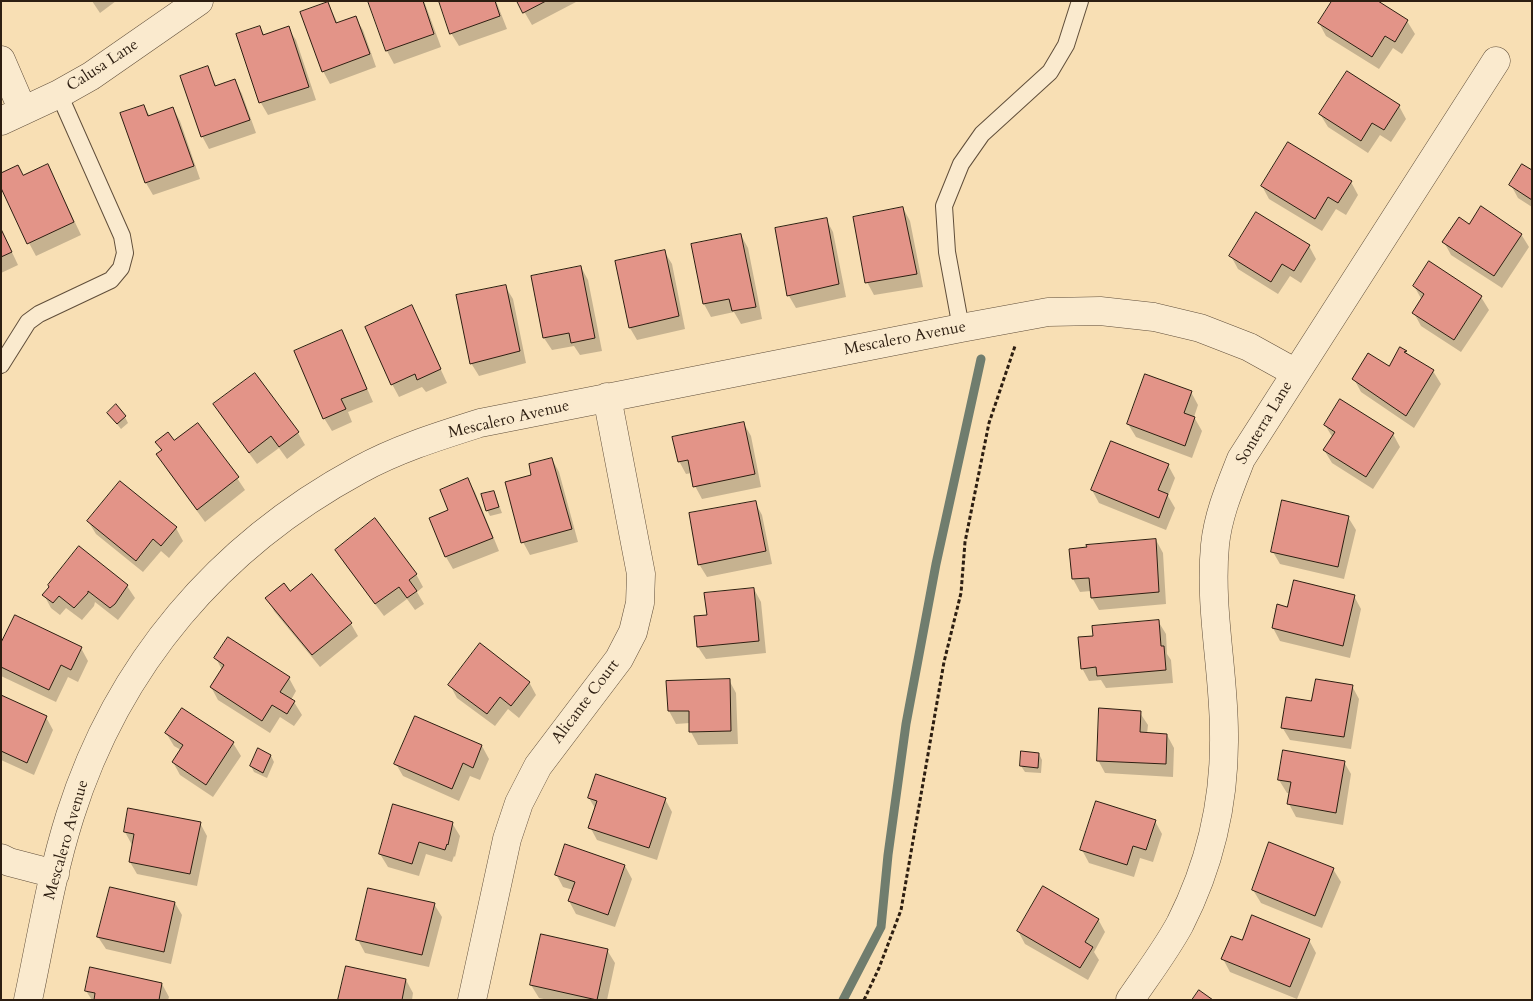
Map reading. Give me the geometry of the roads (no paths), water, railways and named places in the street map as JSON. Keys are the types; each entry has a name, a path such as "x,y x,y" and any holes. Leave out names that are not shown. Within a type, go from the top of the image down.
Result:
{"street":[{"name":"Calusa Lane","path":"12,116 59,94 91,76 199,1"},
{"path":"1,60 12,116"},
{"name":"Sonterra Lane","path":"1130,1000 1179,924 1200,879 1214,831 1222,784 1224,734 1213,588 1215,544 1224,500 1241,459 1496,61"},
{"name":"Mescalero Avenue","path":"28,1000 55,874 70,817 89,763 119,702 157,642 202,589 250,543 301,504 360,469 421,442 480,423 1048,312 1100,311 1154,317 1200,328 1249,347 1296,373"},
{"name":"Alicante Court","path":"472,1000 507,839 519,803 538,766 618,659 633,632 640,603 641,574 607,397"},
{"path":"1,858 55,874"}],"lane":[{"path":"961,328 946,252 944,206 961,164 982,134 1050,72 1066,44 1080,1"},
{"path":"1,365 28,322 39,314 111,280 121,268 125,252 122,236 59,94"}],"waterway":[{"path":"843,1000 881,927 888,855 906,724 936,564 981,359"}]}
